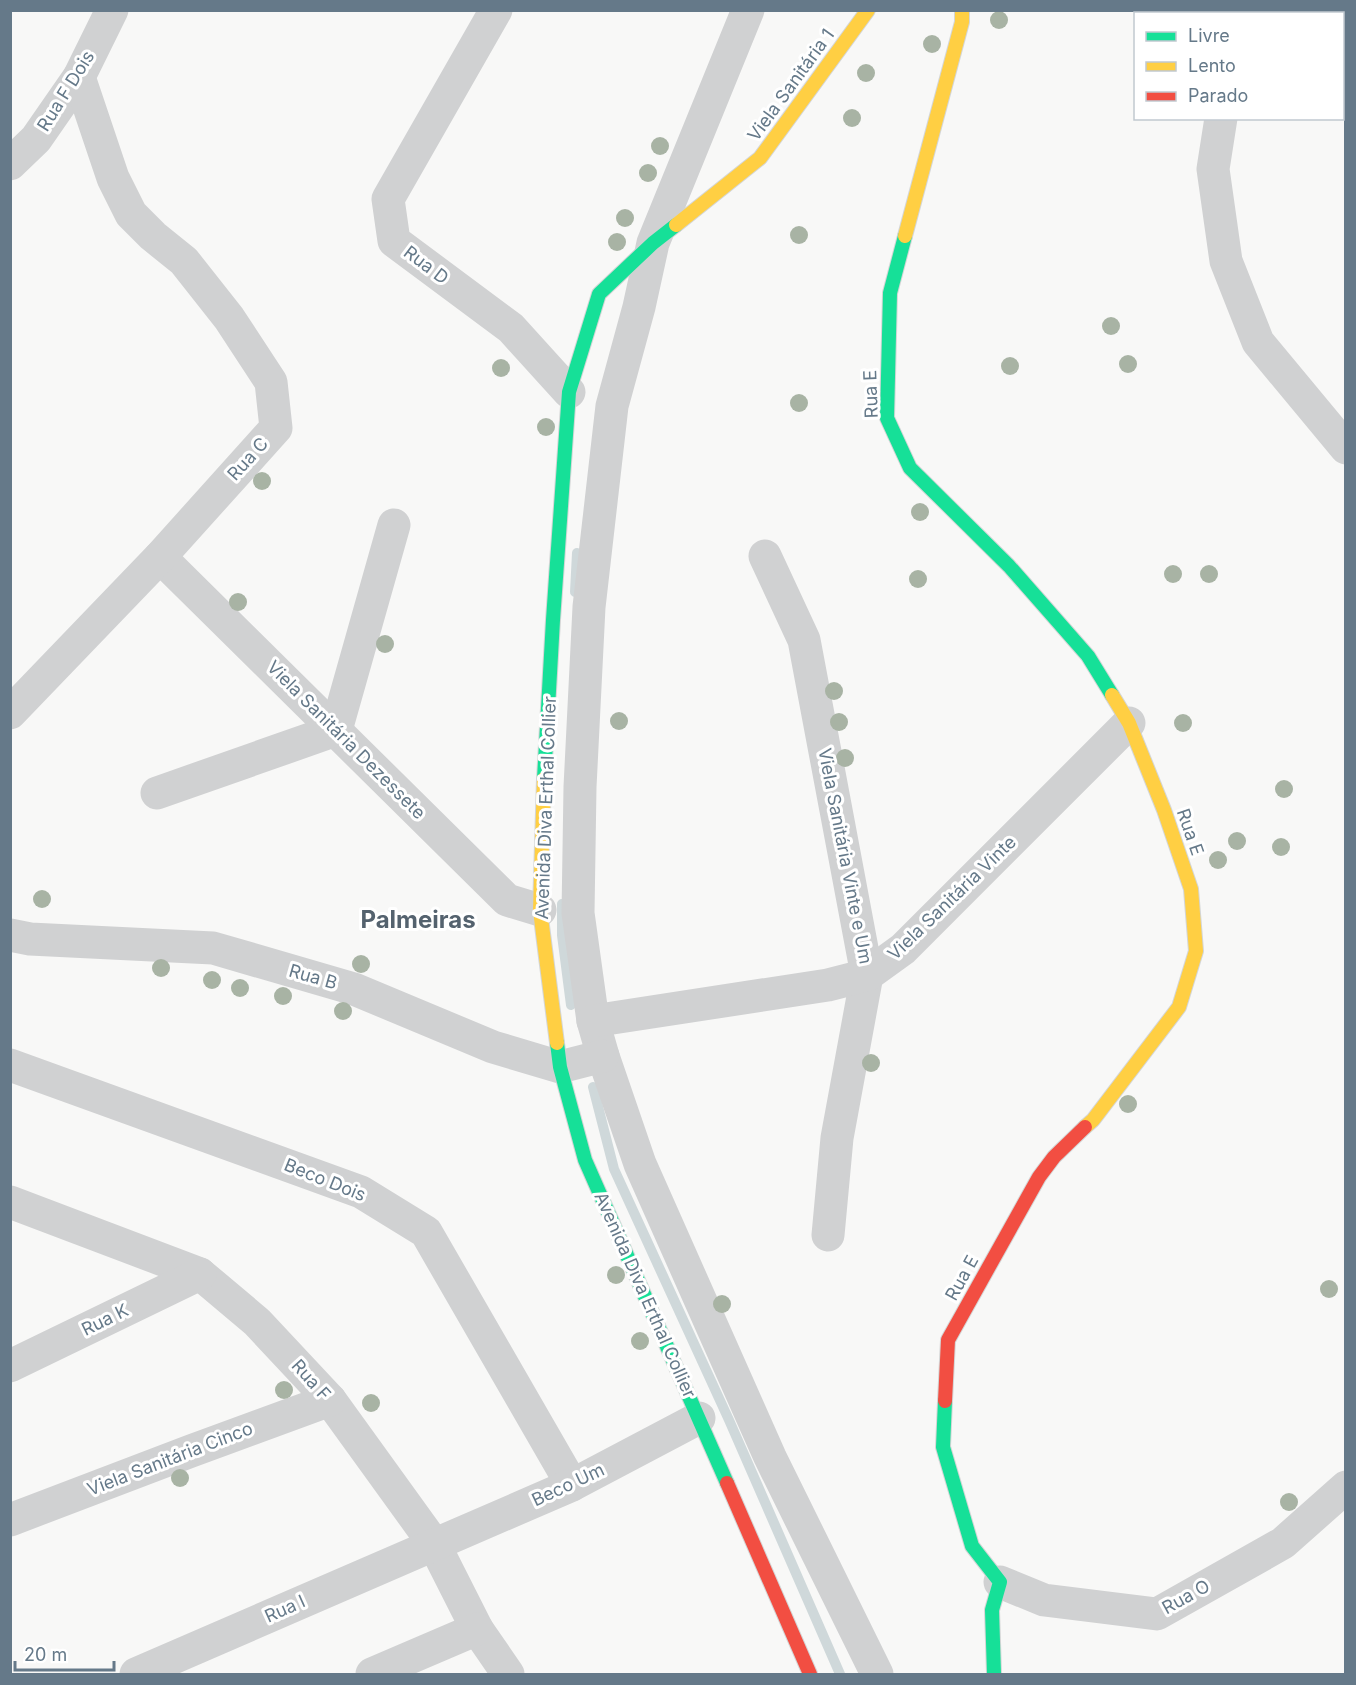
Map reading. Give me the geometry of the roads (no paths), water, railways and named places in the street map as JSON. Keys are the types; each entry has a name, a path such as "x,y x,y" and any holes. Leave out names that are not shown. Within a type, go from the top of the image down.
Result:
{"street":[{"name":"Rua F Dois","path":"10,164 36,139 79,77 112,10"},
{"name":"Rua D","path":"496,10 388,200 394,241 511,328 568,392"},
{"name":"Avenida Diva Erthal Collier","path":"748,10 653,243 639,307 612,406 589,608 580,787 578,913 593,1021 645,1175 770,1457 877,1674"},
{"name":"Viela Sanitária 1","path":"653,243 760,158 868,10"},
{"name":"Rua E","path":"962,10 962,22 890,293 887,418 910,468 1009,566 1088,656 1129,723 1164,810 1191,889 1196,951 1179,1007 1093,1120 1054,1157 1039,1177 948,1340 943,1447 972,1546 1000,1582"},
{"name":"Rua C","path":"10,713 160,556 276,428 271,382 229,318 184,261 153,236 131,214 113,178 79,77"},
{"path":"1221,120 1213,169 1226,261 1258,342 1346,448"},
{"name":"Avenida Diva Erthal Collier","path":"653,243 599,294 568,392 543,796 540,910 560,1067 585,1160 810,1674"},
{"path":"157,793 336,730 394,525"},
{"name":"Viela Sanitária Dezessete","path":"160,556 507,900 540,910"},
{"name":"Viela Sanitária Vinte e Um","path":"765,556 804,640 867,975 837,1138 828,1235"},
{"name":"Viela Sanitária Vinte","path":"593,1021 828,985 867,975 903,949 1129,723"},
{"name":"Rua B","path":"10,935 30,939 213,948 354,989 493,1047 560,1067"},
{"path":"560,1067 603,1056"},
{"name":"Beco Dois","path":"10,1065 361,1192 426,1232 572,1485"},
{"name":"Rua F","path":"10,1202 200,1274 258,1322 330,1400 434,1544 477,1629 508,1674"},
{"name":"Rua K","path":"10,1366 200,1274"},
{"name":"Viela Sanitária Cinco","path":"10,1520 330,1400"},
{"name":"Beco Um","path":"434,1544 572,1485 699,1418"},
{"name":"Rua O","path":"1000,1582 1044,1600 1157,1614 1283,1543 1346,1487"},
{"name":"Rua I","path":"136,1674 434,1544"},
{"path":"994,1674 992,1610 1000,1582"},
{"path":"372,1674 477,1629"}],"waterway":[{"path":"575,592 577,553"},
{"path":"562,904 562,935 571,1005"},
{"path":"593,1087 614,1169 729,1420 840,1674"}],"district":[{"name":"Palmeiras","path":"418,920"}]}
